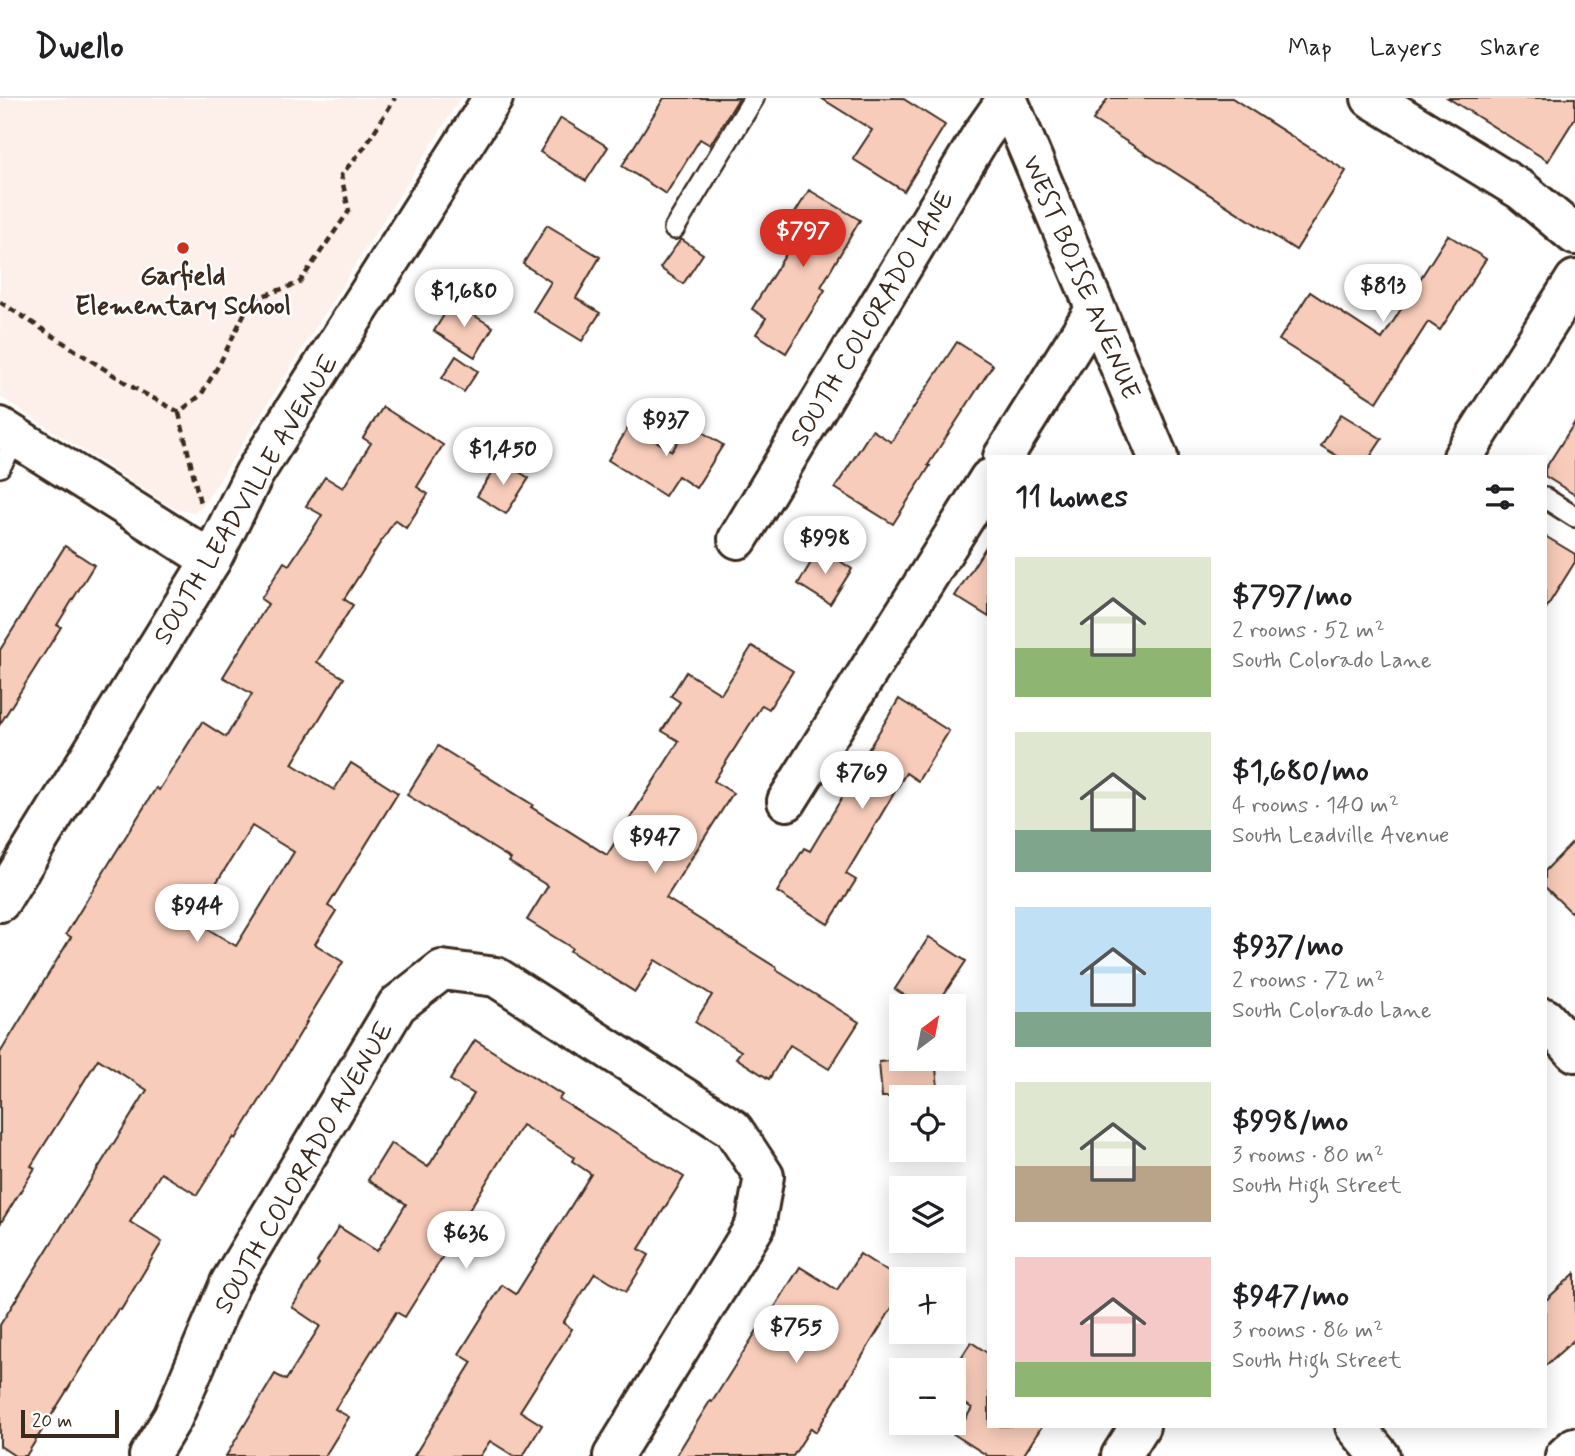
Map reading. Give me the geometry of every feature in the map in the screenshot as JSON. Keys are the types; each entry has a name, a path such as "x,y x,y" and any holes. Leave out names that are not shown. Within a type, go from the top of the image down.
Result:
{"street":[{"name":"SOUTH LEADVILLE AVENUE","path":"0,902 211,560 254,474 492,98"},
{"name":"WEST BOISE AVENUE","path":"1007,99 1157,455"},
{"name":"SOUTH COLORADO LANE","path":"738,539 981,136 1007,99"},
{"path":"1386,102 1521,190 1575,235"},
{"path":"1471,454 1575,280"},
{"path":"1004,455 1095,310"},
{"path":"6,444 211,560"},
{"path":"787,801 987,482"},
{"name":"SOUTH COLORADO AVENUE","path":"149,1456 173,1417 230,1283 397,1004 442,970 496,976 733,1129 764,1176 755,1226 613,1456"},
{"path":"1547,1020 1575,1052"},
{"path":"1121,1456 1139,1428"},
{"path":"1357,1428 1380,1456"},
{"path":"1564,1456 1575,1447"}],"lane":[{"path":"674,229 754,98"},
{"path":"1547,499 1575,517"}],"path":[{"path":"179,412 201,395 251,300 299,284 326,245 349,211 341,175 364,148 396,98"},
{"path":"0,302 134,388 179,412 200,504"}],"shaded area":[{"name":"Garfield Elementary School","path":"0,98 461,98 203,506 194,512 176,510 0,397"}],"building":[{"path":"664,98 739,98 710,145 700,139 666,194 622,166"},
{"path":"821,98 902,98 945,125 904,191 853,159 872,130"},
{"path":"1108,98 1232,98 1346,171 1296,250 1093,120"},
{"path":"1448,98 1575,98 1575,118 1548,161"},
{"path":"561,118 608,147 586,181 540,152"},
{"path":"809,190 860,220 821,287 825,290 786,353 756,334 766,318 752,309 799,233 787,226"},
{"path":"547,225 600,257 576,298 600,313 582,341 533,311 551,282 523,264"},
{"path":"1448,235 1486,259 1440,330 1428,322 1377,402 1279,340 1310,292 1382,339"},
{"path":"681,239 703,254 683,284 660,268"},
{"path":"452,302 493,327 475,357 434,331"},
{"path":"957,342 993,365 893,524 835,488 872,430 891,442"},
{"path":"456,356 478,371 464,392 442,378"},
{"path":"383,407 443,445 417,487 428,494 406,528 395,520 344,599 353,605 317,662 344,678 292,764 334,790 351,763 398,793 328,906 336,911 315,944 343,962 236,1139 234,1137 197,1195 161,1173 130,1222 162,1242 26,1456 15,1456 0,1446 0,1325 147,1090 98,1059 31,1166 35,1168 0,1224 0,1053 71,937 66,934 116,852 202,722 226,737 252,694 223,677 268,604 261,599 284,562 289,565 322,515 306,506 325,477 343,488 371,443 363,438","holes":["252,826 294,852 236,946 193,920"]},
{"path":"1341,414 1382,439 1371,455 1336,455 1321,446"},
{"path":"1575,422 1575,495 1547,477 1547,466"},
{"path":"689,424 723,445 696,488 678,476 665,496 608,460 630,425 672,451"},
{"path":"500,460 529,478 506,514 477,496"},
{"path":"1547,537 1575,554 1575,562 1547,607"},
{"path":"987,545 987,616 955,596"},
{"path":"65,546 94,565 57,625 61,627 0,724 0,650"},
{"path":"820,548 852,569 830,604 798,584"},
{"path":"752,646 793,671 769,709 762,705 714,781 733,793 666,898 859,1022 829,1069 790,1045 769,1079 736,1058 741,1051 695,1022 712,995 655,960 635,992 570,951 572,948 527,920 548,886 509,862 511,859 407,795 438,746 607,855 679,741 662,731 680,702 671,696 686,672 721,694"},
{"path":"899,699 949,731 918,781 906,773 846,874 856,880 828,924 777,892 804,848 810,851"},
{"path":"1575,840 1575,916 1547,889 1547,869"},
{"path":"929,937 966,961 944,994 903,994 895,989"},
{"path":"475,1040 562,1095 559,1099 684,1177 639,1249 649,1255 626,1292 595,1273 563,1323 572,1329 520,1411 542,1425 523,1456 514,1456 490,1441 480,1456 414,1456 472,1362 459,1354 502,1285 516,1294 591,1174 572,1161 574,1157 522,1125 405,1317 396,1312 335,1409 349,1417 325,1456 226,1456 275,1374 286,1380 320,1326 292,1307 339,1227 377,1251 406,1204 368,1180 391,1143 428,1167 474,1094 450,1080"},
{"path":"889,1061 889,1071 936,1071 938,1085 889,1085 889,1097 882,1097 879,1062"},
{"path":"860,1254 889,1272 889,1313 816,1432 811,1428 793,1456 676,1456 800,1267 837,1290"},
{"path":"1575,1273 1575,1339 1547,1364 1547,1299"},
{"path":"971,1342 987,1353 987,1428 1041,1428 1023,1456 988,1456 955,1435 966,1435 966,1418 972,1408 966,1404 966,1358 961,1358"}],"place":[{"name":"Garfield Elementary School","path":"183,248"}]}
